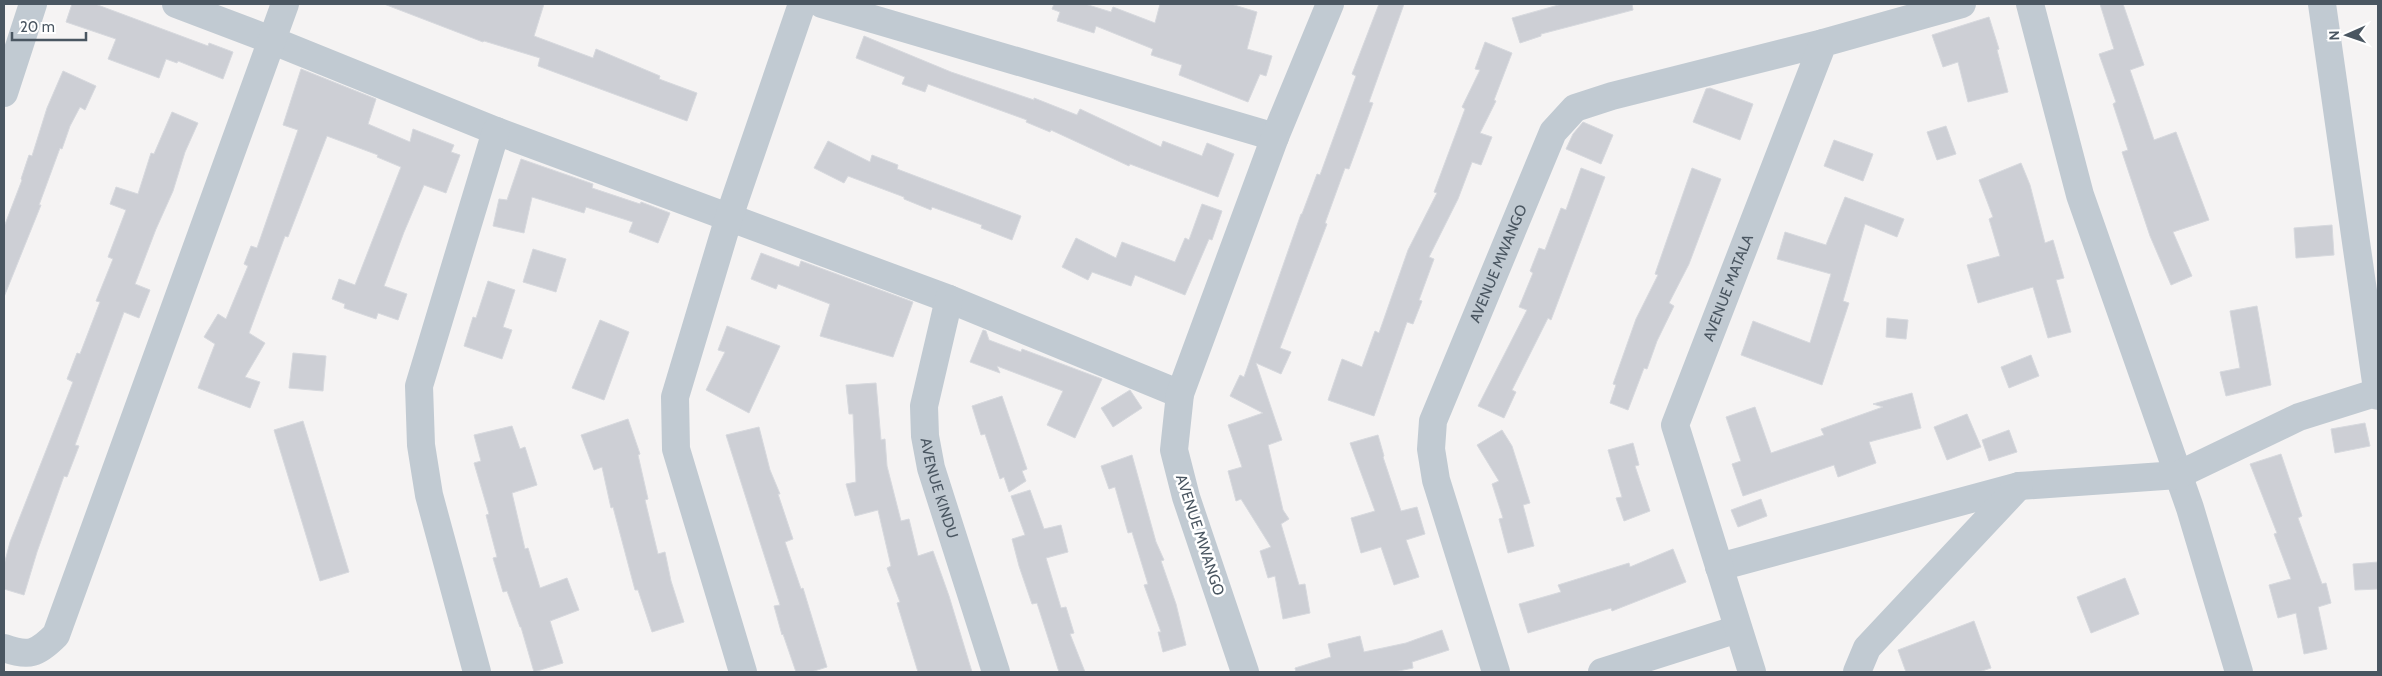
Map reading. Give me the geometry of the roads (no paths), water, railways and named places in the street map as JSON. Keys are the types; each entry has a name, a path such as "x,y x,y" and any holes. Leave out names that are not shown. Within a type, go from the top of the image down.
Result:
{"street":[{"path":"4,93 33,4"},
{"path":"176,4 271,40 496,131 949,299 1180,394"},
{"path":"4,648 21,654 40,650 56,635 285,4"},
{"path":"743,672 676,449 675,398 729,217 802,4"},
{"path":"822,4 1275,137"},
{"name":"AVENUE MWANGO","path":"1245,672 1186,497 1174,450 1180,394 1275,137 1330,4"},
{"path":"1823,43 1962,4"},
{"path":"2030,4 2080,195 2178,475 2210,573 2239,672"},
{"path":"2322,4 2378,396"},
{"name":"AVENUE MWANGO","path":"1496,672 1436,480 1431,449 1433,421 1553,132 1576,108 1612,96 1823,43"},
{"name":"AVENUE MATALA","path":"1752,672 1675,425 1823,43"},
{"path":"478,672 429,495 421,445 419,386 496,131"},
{"name":"AVENUE KINDU","path":"949,299 924,406 925,436 931,468 996,672"},
{"path":"1719,567 2019,486 2178,475 2300,417 2378,392"},
{"path":"1857,672 1867,648 2019,486"},
{"path":"1602,672 1738,629"}]}
